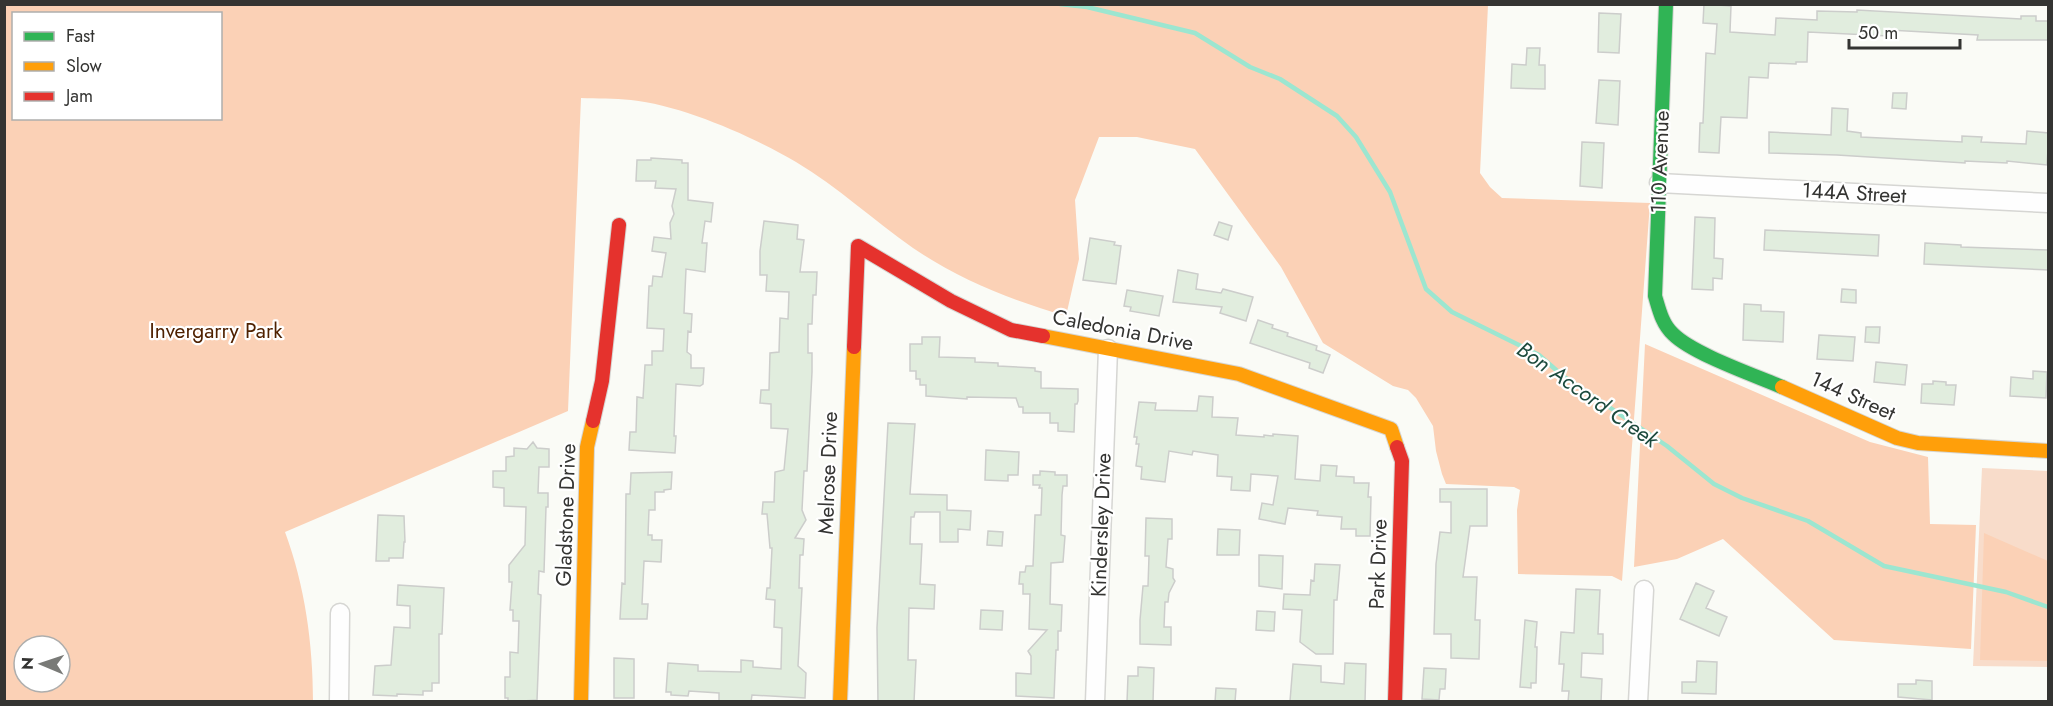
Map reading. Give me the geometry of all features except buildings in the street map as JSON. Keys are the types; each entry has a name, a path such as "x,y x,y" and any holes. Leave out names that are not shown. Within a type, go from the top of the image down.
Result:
{"street":[{"name":"110 Avenue","path":"1661,319 1655,296 1666,4"},
{"name":"144A Street","path":"1659,183 2049,203"},
{"name":"Gladstone Drive","path":"581,702 587,447 602,381 619,225"},
{"name":"Caledonia Drive","path":"858,246 951,301 1011,330 1239,374 1391,429"},
{"name":"Melrose Drive","path":"840,702 858,246"},
{"name":"144 Street","path":"1661,319 1678,340 1897,438 1918,443 2049,451"},
{"name":"Kindersley Drive","path":"1095,702 1108,349"},
{"name":"Park Drive","path":"1391,429 1402,461 1395,702"},
{"path":"1638,702 1644,590"},
{"path":"339,702 340,613"}],"shaded area":[{"path":"1982,468 2048,471 2048,667 1973,666"}],"green space":[{"name":"Invergarry Park","path":"4,5 1488,5 1480,173 1490,187 1502,198 1650,203 1622,581 1612,576 1518,574 1517,510 1520,490 1514,487 1446,484 1436,451 1433,426 1416,398 1408,390 1393,386 1323,343 1281,267 1195,149 1137,137 1099,137 1075,200 1079,259 1066,316 1006,296 949,270 913,248 796,162 738,132 694,115 651,103 625,99 581,98 568,411 285,532 303,594 311,658 313,701 5,701"},
{"path":"1645,344 1870,442 1928,457 1930,524 1976,525 1971,649 1834,640 1723,539 1677,559 1634,567"},
{"path":"1984,533 2048,561 2048,661 1980,660"}],"waterway":[{"name":"Bon Accord Creek","path":"1060,4 1087,7 1195,33 1250,67 1280,79 1337,116 1356,137 1390,192 1426,289 1452,312 1539,355 1563,376 1667,446 1714,484 1742,498 1808,521 1884,566 2006,592 2048,607"}],"traffic: fast":[{"path":"1666,4 1655,296 1661,316 1666,326 1682,342 1782,387"}],"traffic: slow":[{"path":"1043,336 1239,374 1391,429 1397,447"},
{"path":"840,702 854,347"},
{"path":"1782,387 1897,438 1918,443 2048,451"},
{"path":"581,702 587,447 593,421"}],"traffic: jam":[{"path":"593,421 602,381 619,225"},
{"path":"854,347 858,246 951,301 1011,330 1043,336"},
{"path":"1395,702 1402,461 1397,447"}]}
